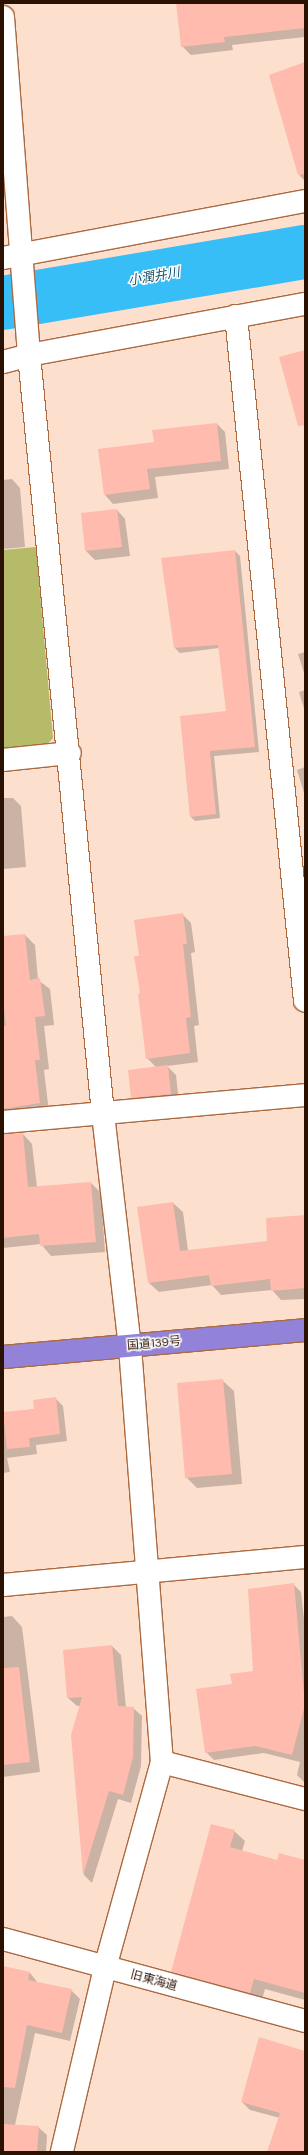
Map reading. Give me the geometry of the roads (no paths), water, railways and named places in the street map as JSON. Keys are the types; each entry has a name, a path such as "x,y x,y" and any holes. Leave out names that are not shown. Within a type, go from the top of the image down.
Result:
{"highway":[{"name":"国道139号","path":"3,1357 130,1347 305,1330"}],"street":[{"path":"3,17 13,255 30,355 70,753 103,1114 130,1347 162,1762 105,1968 62,2152"},
{"path":"13,255 305,201"},
{"path":"3,362 30,355 305,304"},
{"path":"236,316 298,844 305,1001"},
{"path":"3,760 70,753"},
{"path":"3,1122 305,1095"},
{"path":"3,1585 305,1557"},
{"path":"162,1762 305,1799"},
{"name":"旧東海道","path":"3,1939 105,1968 305,2021"}],"waterway":[{"name":"小潤井川","path":"3,303 305,252"}]}
